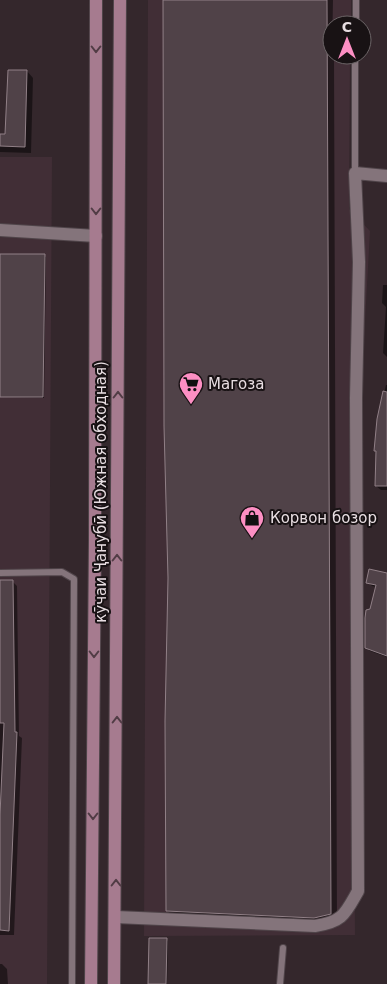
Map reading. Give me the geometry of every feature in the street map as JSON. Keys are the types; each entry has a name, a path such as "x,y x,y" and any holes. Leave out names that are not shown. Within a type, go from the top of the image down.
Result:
{"main road":[{"name":"кӯчаи Ҷанубӣ (Южная обходная)","path":"91,984 96,0"},
{"name":"кӯчаи Ҷанубӣ (Южная обходная)","path":"114,984 116,917 120,0"}],"street":[{"path":"116,917 315,926 329,924 337,920 346,911 358,891 356,398 359,262 355,173 387,176"},
{"path":"0,230 96,236"}],"lane":[{"path":"356,0 356,15"},
{"path":"355,65 355,173"},
{"path":"0,573 62,572 74,579 72,984"},
{"path":"280,984 284,948"}],"shaded area":[{"name":"Корвон бозор","path":"148,0 351,0 351,15 322,15 322,65 350,65 349,209 370,231 363,359 354,785 355,935 144,936"},
{"path":"0,157 52,157 47,984 0,984"}],"building":[{"name":"Корвон бозор","path":"163,0 327,0 327,15 322,15 322,65 327,65 331,914 314,918 166,911 165,721 168,578 164,426"},
{"path":"8,70 27,70 25,147 0,146 0,134 5,134"},
{"path":"0,254 45,254 43,397 0,397"},
{"path":"383,391 387,392 387,486 375,486 376,451 374,451 377,419"},
{"path":"369,569 387,573 387,656 365,648 366,610 370,609 376,585 366,583"},
{"path":"0,580 13,580 15,732 17,732 9,931 0,930 0,815 4,723 0,723"},
{"path":"149,938 167,938 166,984 148,984"}],"place":[{"name":"Магоза","path":"191,405"},
{"name":"Корвон бозор","path":"252,539"}]}
